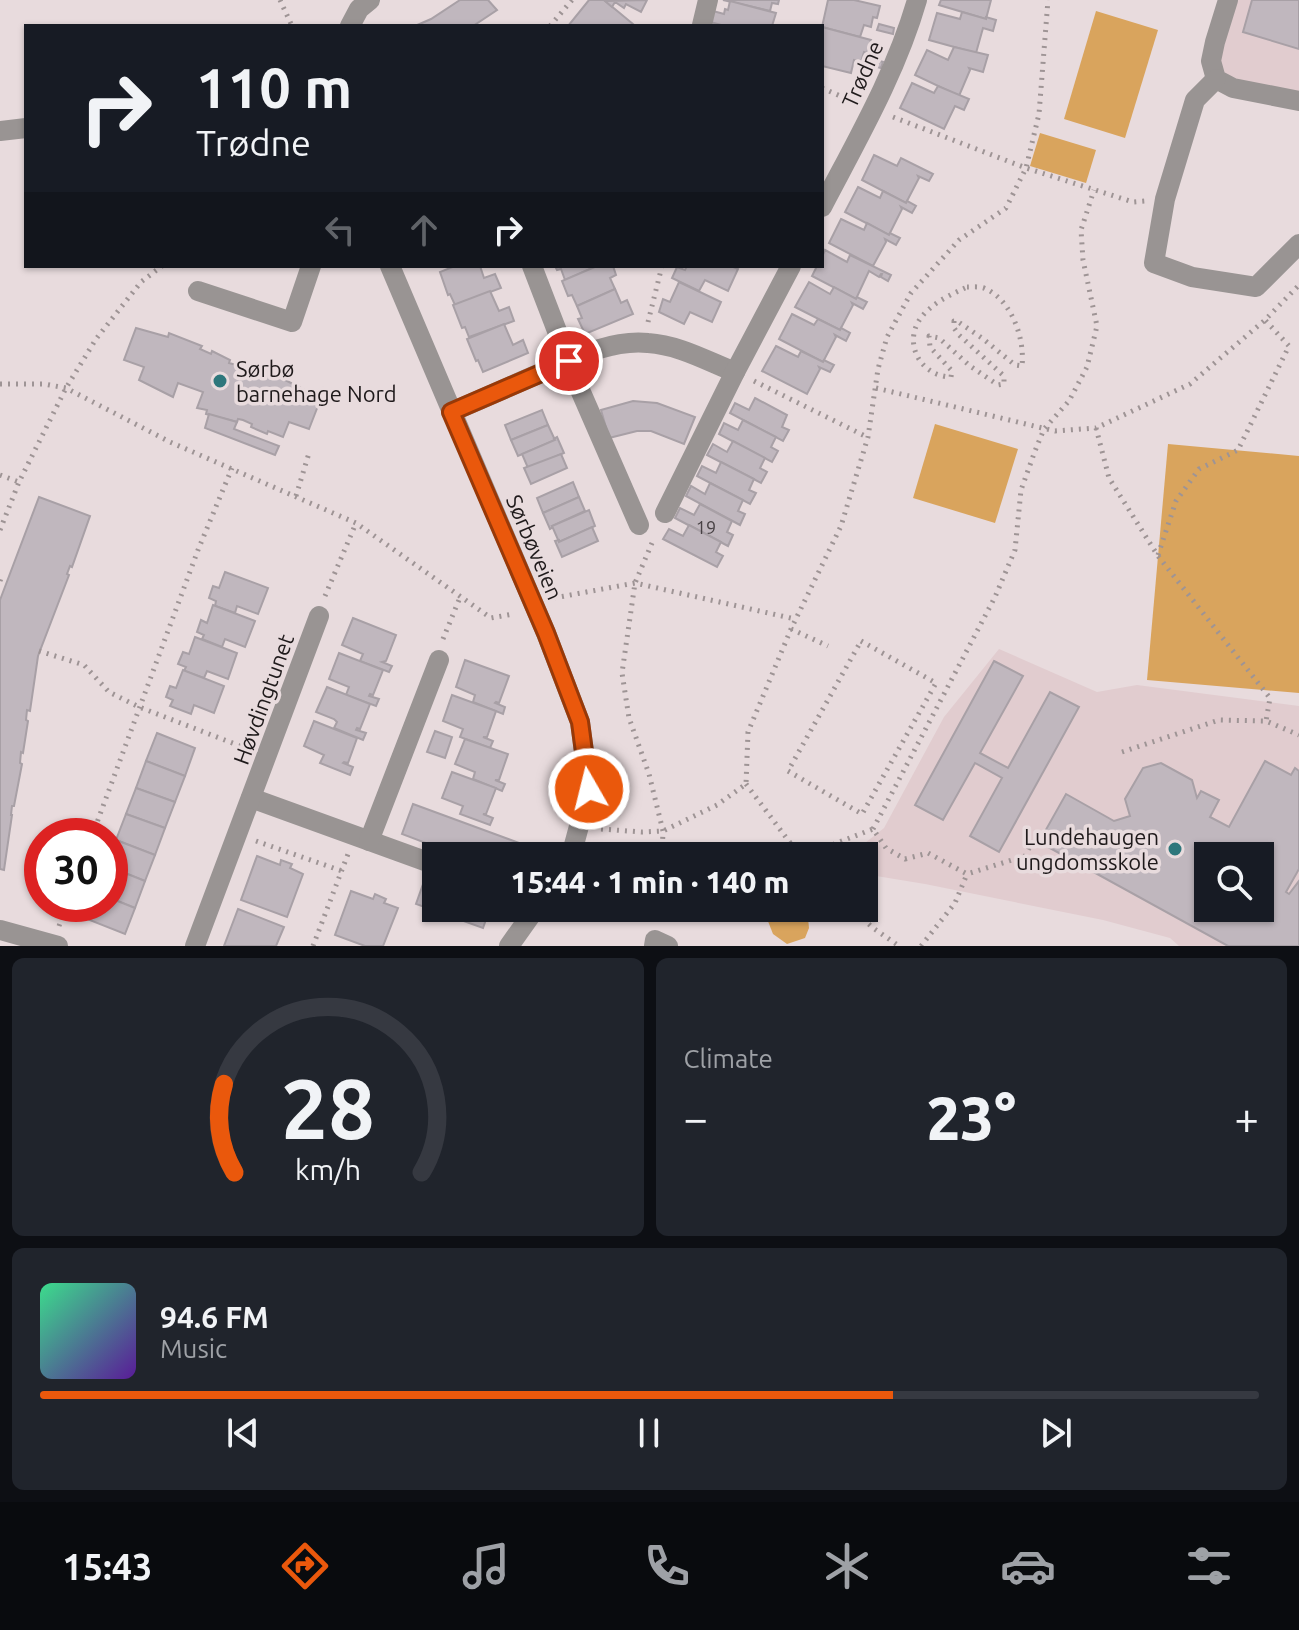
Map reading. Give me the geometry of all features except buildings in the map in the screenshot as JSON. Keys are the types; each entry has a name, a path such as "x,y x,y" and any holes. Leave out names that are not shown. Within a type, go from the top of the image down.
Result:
{"street":[{"path":"351,24 359,9 370,0"},
{"path":"702,24 708,0"},
{"name":"Trødne","path":"824,203 894,64 917,0"},
{"path":"1228,0 1211,61 1216,79 1233,88 1299,101"},
{"path":"1216,79 1195,100 1165,199 1154,263 1192,277 1256,287 1299,244"},
{"path":"0,129 24,128"},
{"path":"198,291 292,322 310,268"},
{"name":"Sørbøveien","path":"391,268 546,633 580,722 589,789 575,842"},
{"path":"533,268 577,383 639,525"},
{"path":"665,513 790,268"},
{"path":"451,412 569,361 630,342 674,347 735,372"},
{"name":"Høvdingtunet","path":"195,946 319,616"},
{"path":"362,839 439,660"},
{"name":"Høvdingtunet","path":"251,798 422,860"},
{"path":"516,944 528,922"},
{"path":"0,930 58,946"},
{"path":"654,946 655,940 668,946"}],"path":[{"path":"280,0 291,24"},
{"path":"552,24 572,0"},
{"path":"791,842 746,784 748,732 795,619 841,526 868,437 887,337 911,293 959,240 1006,208 1026,168 1039,114 1048,0"},
{"path":"824,89 1026,168 1094,190 1133,202 1148,200 1154,194"},
{"path":"839,842 873,829 962,661 1015,550 1021,490 1044,429 1069,401 1087,367 1097,326 1083,260 1081,230 1094,190"},
{"path":"0,530 19,482 66,388 105,327 141,282 159,268"},
{"path":"648,343 648,319 661,268"},
{"path":"876,388 1044,429 1096,428 1190,384 1265,320 1299,285"},
{"path":"967,287 984,288 1001,300 1013,318 1021,337 1022,366 1005,359 982,338 954,321 954,328 1004,376 1004,384 998,385 970,366 939,338 929,336 930,347 952,371 951,377 941,377 923,366 917,358 913,344 915,329 924,314 947,296 967,287"},
{"path":"1158,556 1176,501 1199,469 1238,450 1289,346 1265,320"},
{"path":"735,372 868,437"},
{"path":"0,384 44,384 66,388 170,442 356,523 491,618 513,614"},
{"path":"1096,428 1109,478 1158,556 1270,698 1266,721"},
{"path":"296,496 309,453"},
{"path":"99,818 198,550 232,468"},
{"path":"0,475 19,482"},
{"path":"663,842 663,831 649,774 629,718 622,673 635,583 665,513"},
{"path":"319,616 330,608 322,604 356,523"},
{"path":"553,598 635,583 795,619"},
{"path":"439,660 446,652 440,646 461,595"},
{"path":"791,629 828,646"},
{"path":"861,641 936,683 862,814 788,771 861,641"},
{"path":"39,651 84,665 109,692 139,707 267,756"},
{"path":"1122,752 1219,720 1266,721 1299,735"},
{"path":"601,829 663,831 717,805 746,784"},
{"path":"873,829 886,848 905,859 928,853 967,874 1025,856 1033,840"},
{"path":"313,946 342,871 362,839"},
{"path":"256,841 342,871"},
{"path":"921,946 955,903 967,874"},
{"path":"866,922 899,946"}],"shaded area":[{"path":"1221,0 1299,0 1299,106 1221,88"},
{"path":"1096,11 1158,30 1125,138 1064,119"},
{"path":"1040,133 1096,150 1086,183 1030,166"},
{"path":"935,424 1018,449 995,523 913,498"},
{"path":"1168,444 1299,456 1299,693 1147,680"},
{"name":"Lundehaugen ungdomsskole","path":"999,649 1097,692 1137,685 1299,706 1299,946 1179,946 1170,938 1103,920 878,876 878,842 866,842 884,828 944,717"},
{"path":"768,922 808,922 805,938 787,944 773,934"}],"place":[{"name":"Sørbø barnehage Nord","path":"220,381"},
{"name":"Lundehaugen ungdomsskole","path":"1175,849"}],"route":[{"path":"569,361 451,412 546,633 580,722 589,789"}]}
